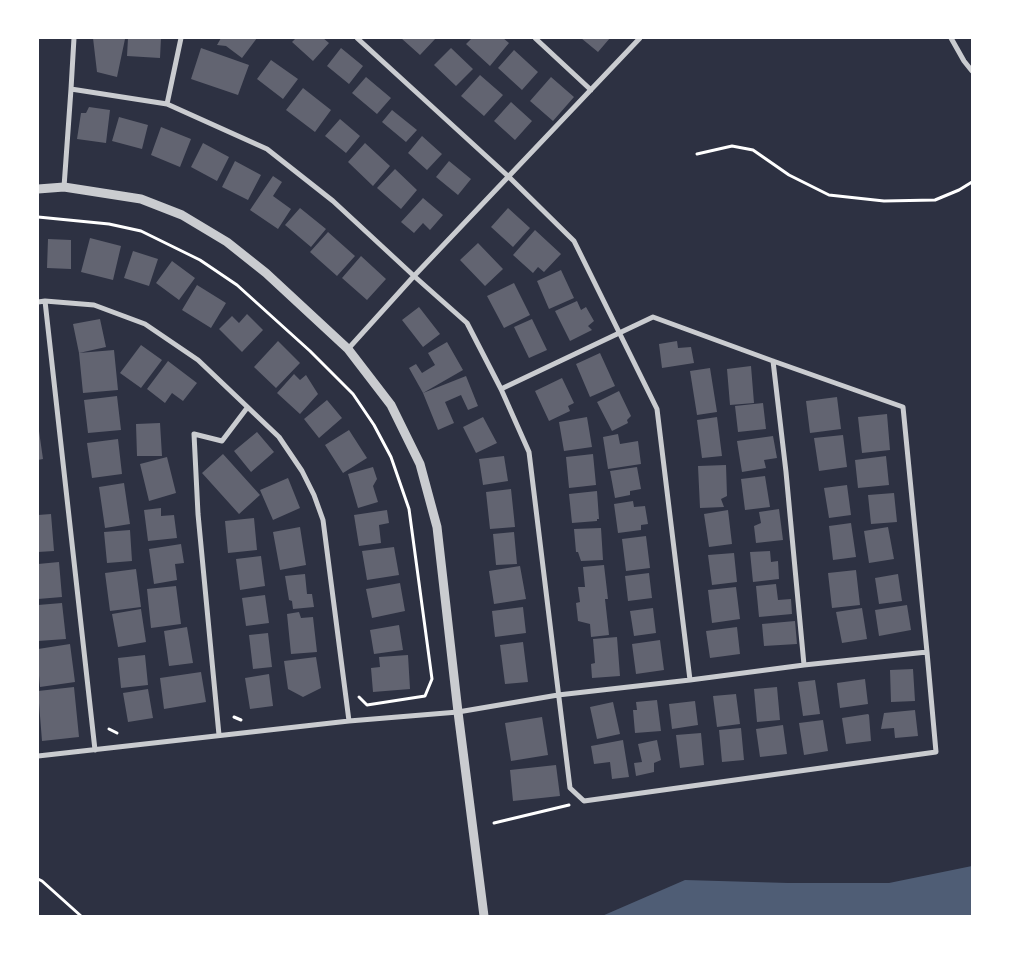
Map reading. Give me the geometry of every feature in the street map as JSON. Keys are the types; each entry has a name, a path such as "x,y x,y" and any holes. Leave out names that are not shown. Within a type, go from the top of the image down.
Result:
{"street":[{"path":"64,187 74,38"},
{"path":"167,104 181,38"},
{"path":"357,38 509,177 574,241 657,409 690,680"},
{"path":"535,38 591,90"},
{"path":"348,349 414,276 640,38"},
{"path":"951,38 972,71"},
{"path":"71,88 167,104 267,149 333,201 467,323 501,389 529,452 570,788 584,801 936,752 903,407 653,317 501,389"},
{"path":"38,190 64,187 140,199 182,215 227,242 266,272 348,349 391,405 420,464 437,527 484,916"},
{"path":"45,301 95,750"},
{"path":"38,302 94,305 145,324 198,360 279,437 302,471 314,495 323,520 349,721"},
{"path":"773,361 787,481 804,665"},
{"path":"219,735 198,514 194,434 222,441 247,408"},
{"path":"38,756 349,721 458,712 558,695 926,652"}],"path":[{"path":"697,154 732,146 753,150 789,175 829,195 884,201 935,200 959,190 972,182"},
{"path":"38,217 109,224 140,231 200,260 237,285 310,351 353,394 391,457 409,509 432,679 425,696 367,705 359,698"},
{"path":"494,823 584,801"},
{"path":"38,879 81,916"}],"water":[{"path":"972,866 972,916 602,916 685,880 889,883"}],"building":[{"path":"93,38 125,39 117,77 97,72"},
{"path":"128,38 161,38 160,58 127,56"},
{"path":"221,38 257,38 242,58 226,46 217,45"},
{"path":"296,38 323,38 329,43 313,61 292,42"},
{"path":"401,38 436,38 420,55"},
{"path":"472,38 503,38 509,43 490,66 466,44"},
{"path":"581,38 610,38 598,52"},
{"path":"201,48 249,65 238,95 191,79"},
{"path":"341,48 363,66 349,84 327,66"},
{"path":"451,48 473,69 456,86 434,65"},
{"path":"514,50 538,72 522,90 498,68"},
{"path":"271,60 298,79 283,99 257,79"},
{"path":"480,75 503,95 484,116 461,96"},
{"path":"366,77 391,98 377,114 352,93"},
{"path":"551,77 574,97 553,121 530,101"},
{"path":"303,88 331,110 315,132 286,110"},
{"path":"511,102 532,121 515,140 494,121"},
{"path":"89,107 110,110 106,143 77,139 81,113 86,113"},
{"path":"392,110 417,130 406,142 382,122"},
{"path":"119,117 148,125 142,149 112,141"},
{"path":"340,119 360,136 346,153 325,136"},
{"path":"161,127 191,139 180,167 151,155"},
{"path":"422,136 442,154 427,170 408,153"},
{"path":"203,143 229,157 217,181 191,167"},
{"path":"365,143 390,166 373,186 348,162"},
{"path":"235,161 261,175 248,200 222,187"},
{"path":"449,161 471,179 458,195 436,177"},
{"path":"395,169 417,190 401,209 377,188"},
{"path":"273,176 282,182 273,196 291,209 278,229 250,210"},
{"path":"423,198 443,215 430,230 423,223 414,233 401,222"},
{"path":"300,208 326,229 311,247 285,225"},
{"path":"508,208 530,228 513,247 491,227"},
{"path":"535,230 561,254 544,272 538,267 533,273 513,255"},
{"path":"328,232 355,256 337,276 310,252"},
{"path":"90,238 121,246 113,280 81,272"},
{"path":"48,239 71,240 71,269 47,268"},
{"path":"478,243 503,269 485,286 460,260"},
{"path":"133,251 158,259 149,286 124,278"},
{"path":"361,256 386,279 367,300 342,278"},
{"path":"172,261 195,278 179,300 156,283"},
{"path":"561,270 574,298 549,309 537,281"},
{"path":"514,283 530,315 504,328 487,296"},
{"path":"197,285 226,303 211,328 182,310"},
{"path":"577,301 581,310 586,307 594,321 588,326 592,330 570,341 555,311"},
{"path":"419,307 440,334 423,347 402,320"},
{"path":"247,314 263,330 242,352 219,329 232,316 239,323"},
{"path":"100,319 106,347 79,353 73,324"},
{"path":"532,319 547,350 529,358 514,327"},
{"path":"278,341 300,363 276,388 254,367"},
{"path":"677,341 678,348 691,347 694,363 662,368 659,344"},
{"path":"447,342 463,370 423,393 409,368 416,364 422,373 435,365 428,353"},
{"path":"141,345 162,360 141,388 120,373"},
{"path":"114,350 118,390 83,393 79,353"},
{"path":"600,353 615,386 590,397 576,364"},
{"path":"168,361 197,383 183,401 172,393 165,403 147,389"},
{"path":"751,366 754,403 730,405 727,369"},
{"path":"710,368 717,412 697,415 690,371"},
{"path":"294,374 300,380 306,375 318,394 300,414 277,393"},
{"path":"466,376 478,406 468,410 461,395 445,402 454,423 438,430 423,393"},
{"path":"562,378 574,403 568,406 570,411 549,421 535,391"},
{"path":"619,391 631,416 627,420 628,423 612,431 597,402"},
{"path":"117,396 121,430 88,433 84,400"},
{"path":"837,397 841,429 810,433 806,401"},
{"path":"327,400 342,418 319,438 304,419"},
{"path":"763,403 766,429 738,432 735,406"},
{"path":"887,414 890,450 862,453 858,417"},
{"path":"483,417 497,443 476,453 463,427"},
{"path":"587,417 592,447 564,451 559,422"},
{"path":"717,417 722,456 702,458 697,420"},
{"path":"160,423 162,456 137,456 136,424"},
{"path":"349,430 367,458 343,473 325,445"},
{"path":"38,431 43,459 38,460"},
{"path":"257,432 274,452 251,472 234,451"},
{"path":"618,434 620,444 638,441 641,464 608,469 603,437"},
{"path":"843,435 847,467 819,471 814,438"},
{"path":"773,436 777,458 764,460 766,468 742,472 737,441"},
{"path":"118,439 122,474 92,478 87,443"},
{"path":"223,454 260,495 239,514 202,473"},
{"path":"593,454 596,485 569,488 566,457"},
{"path":"504,456 508,481 483,485 479,459"},
{"path":"886,456 889,485 858,488 855,460"},
{"path":"167,457 176,493 149,501 140,464"},
{"path":"726,465 727,496 721,499 724,507 700,508 698,466"},
{"path":"373,467 377,479 373,486 378,502 358,508 348,474"},
{"path":"637,467 641,489 630,491 630,495 615,498 610,471"},
{"path":"765,476 770,507 745,510 741,479"},
{"path":"288,478 300,508 273,520 260,490"},
{"path":"124,483 130,524 105,528 99,487"},
{"path":"847,485 851,515 829,518 824,488"},
{"path":"511,489 515,527 490,529 486,492"},
{"path":"597,491 599,519 597,521 572,523 569,494"},
{"path":"894,493 897,522 871,524 868,495"},
{"path":"633,501 634,507 645,506 648,524 641,525 641,530 618,533 614,504"},
{"path":"161,508 161,516 174,515 177,538 148,541 144,510"},
{"path":"779,509 783,540 756,543 754,526 761,523 759,512"},
{"path":"387,510 389,523 379,525 381,543 359,546 354,515"},
{"path":"728,510 732,544 709,547 704,514"},
{"path":"51,514 54,551 38,552 38,515"},
{"path":"254,518 257,550 228,553 225,521"},
{"path":"851,523 856,557 833,560 829,526"},
{"path":"300,527 306,565 280,570 273,532"},
{"path":"888,527 894,559 869,563 864,531"},
{"path":"601,528 603,560 581,561 578,552 576,552 574,529"},
{"path":"130,530 132,561 107,563 104,532"},
{"path":"514,532 517,564 496,565 493,534"},
{"path":"646,536 650,568 626,571 622,539"},
{"path":"181,544 184,563 175,564 177,580 154,584 149,549"},
{"path":"394,547 399,575 367,580 362,551"},
{"path":"770,551 771,562 778,561 779,579 753,582 750,552"},
{"path":"734,553 737,582 712,585 708,555"},
{"path":"261,556 265,586 240,590 236,559"},
{"path":"59,562 62,597 38,599 38,564"},
{"path":"604,565 608,599 605,599 609,635 591,637 590,624 578,621 576,603 580,602 578,587 585,587 583,567"},
{"path":"520,566 526,599 494,604 489,571"},
{"path":"136,569 141,607 110,611 105,573"},
{"path":"856,570 860,605 832,608 828,573"},
{"path":"649,573 652,598 628,601 625,576"},
{"path":"305,574 307,594 312,594 314,607 293,609 292,601 289,600 285,576"},
{"path":"898,574 902,601 879,604 875,578"},
{"path":"400,583 405,611 372,618 366,589"},
{"path":"776,584 778,600 791,599 792,614 759,617 756,586"},
{"path":"176,586 181,624 151,628 147,589"},
{"path":"736,587 740,619 712,623 708,590"},
{"path":"265,595 269,623 246,626 242,598"},
{"path":"62,603 66,639 38,641 38,605"},
{"path":"907,605 911,630 879,636 875,610"},
{"path":"523,607 526,633 495,637 492,611"},
{"path":"653,608 656,633 634,636 630,611"},
{"path":"862,608 867,639 842,643 836,612"},
{"path":"141,609 146,642 118,647 112,614"},
{"path":"299,612 301,618 313,617 317,652 291,654 287,614"},
{"path":"795,621 797,644 764,646 762,624"},
{"path":"399,625 403,650 374,654 370,630"},
{"path":"187,627 193,663 169,666 164,631"},
{"path":"737,627 740,654 710,658 706,631"},
{"path":"268,633 272,667 253,669 249,635"},
{"path":"617,637 620,676 592,678 591,664 595,663 593,639"},
{"path":"660,640 664,670 636,674 632,644"},
{"path":"523,642 528,682 505,684 500,645"},
{"path":"70,644 75,682 40,687 38,649"},
{"path":"145,655 148,685 121,688 118,658"},
{"path":"408,655 410,689 373,692 371,668 380,667 379,657"},
{"path":"316,657 321,688 303,697 288,689 284,661"},
{"path":"913,669 915,701 891,702 890,670"},
{"path":"201,672 206,702 164,709 160,678"},
{"path":"269,674 273,706 250,709 245,678"},
{"path":"865,679 868,704 840,708 837,683"},
{"path":"815,680 820,714 803,716 798,682"},
{"path":"74,687 79,737 42,741 38,691"},
{"path":"777,687 780,720 757,722 754,689"},
{"path":"148,689 153,718 128,722 123,693"},
{"path":"736,694 740,724 717,727 713,696"},
{"path":"657,700 661,731 635,733 633,710 637,710 636,702"},
{"path":"695,701 698,725 672,729 669,704"},
{"path":"613,702 620,734 597,739 590,707"},
{"path":"915,710 918,736 895,738 894,728 881,729 884,713"},
{"path":"868,714 871,741 846,744 842,718"},
{"path":"542,717 548,755 511,761 505,723"},
{"path":"823,720 828,751 804,755 799,723"},
{"path":"783,725 787,754 760,757 756,729"},
{"path":"741,728 744,760 722,762 719,730"},
{"path":"701,733 704,765 680,768 676,735"},
{"path":"623,740 629,777 612,779 610,762 594,764 591,746"},
{"path":"657,740 661,760 654,763 654,772 636,776 634,763 642,762 638,744"},
{"path":"556,765 560,796 513,801 510,770"}]}
